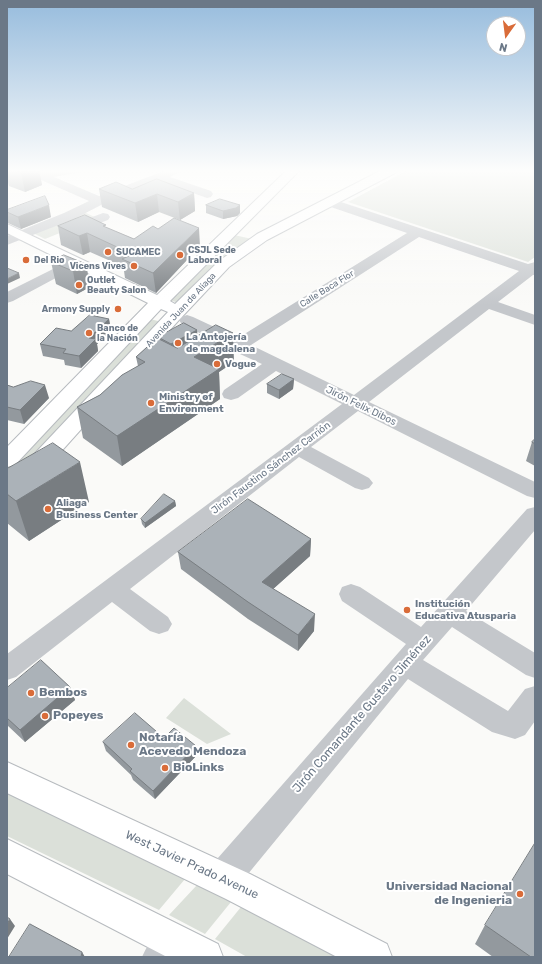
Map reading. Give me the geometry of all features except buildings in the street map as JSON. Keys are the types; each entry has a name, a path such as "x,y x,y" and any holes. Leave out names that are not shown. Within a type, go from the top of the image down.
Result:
{"main road":[{"name":"Avenida Juan de Aliaga","path":"11,450 248,215"},
{"name":"Avenida Juan de Aliaga","path":"7,497 175,320 214,274 248,246 304,215"},
{"path":"227,236 245,238 262,237"},
{"path":"227,236 248,246"},
{"path":"10,237 38,244 70,265"},
{"path":"10,237 155,306 175,320"},
{"path":"136,325 146,322 159,324 175,320"},
{"name":"West Javier Prado Avenue","path":"7,777 222,878 374,957"},
{"path":"7,856 166,949 205,957"}],"street":[{"path":"10,237 68,215"},
{"path":"38,244 103,217 98,215"},
{"path":"367,215 533,269"},
{"name":"Calle Baca Flor","path":"237,346 417,232"},
{"path":"7,298 70,265"},
{"name":"Jirón Faustino Sánchez Carrión","path":"7,669 533,269"},
{"path":"487,303 535,320"},
{"name":"Jirón Felix Dibos","path":"175,320 237,346 535,491"},
{"path":"231,394 274,364"},
{"path":"297,448 362,483"},
{"name":"Jirón Comandante Gustavo Jiménez","path":"222,878 405,663 535,515"},
{"path":"112,589 159,624"},
{"path":"351,594 424,642"},
{"path":"449,613 535,667"},
{"path":"405,663 502,723 510,726 515,726 535,698"}],"shaded area":[{"path":"77,215 90,215 97,218 45,239 33,233"},
{"path":"387,215 535,215 535,257 528,262"},
{"path":"234,235 252,239 185,305 163,298"},
{"path":"146,318 166,323 7,490 7,465"},
{"path":"184,698 231,734 207,744 166,718"},
{"path":"7,793 185,879 159,910 7,836"},
{"path":"197,885 231,902 205,934 169,915"},
{"path":"241,907 337,957 247,957 215,939"}],"place":[{"name":"SUCAMEC","path":"108,252"},
{"name":"CSJL Sede Laboral","path":"180,255"},
{"name":"Del Rio","path":"26,260"},
{"name":"Vicens Vives","path":"134,266"},
{"name":"Outlet Beauty Salon","path":"79,285"},
{"name":"Armony Supply","path":"118,309"},
{"name":"Banco de la Nación","path":"89,333"},
{"name":"La Antojería de magdalena","path":"178,343"},
{"name":"Vogue","path":"217,364"},
{"name":"Ministry of Environment","path":"151,403"},
{"name":"Aliaga Business Center","path":"48,509"},
{"name":"Institución Educativa Atusparia","path":"407,610"},
{"name":"Bembos","path":"31,693"},
{"name":"Popeyes","path":"45,716"},
{"name":"Notaría Acevedo Mendoza","path":"131,745"},
{"name":"BioLinks","path":"165,768"},
{"name":"Universidad Nacional de Ingenieria","path":"520,894"}]}
